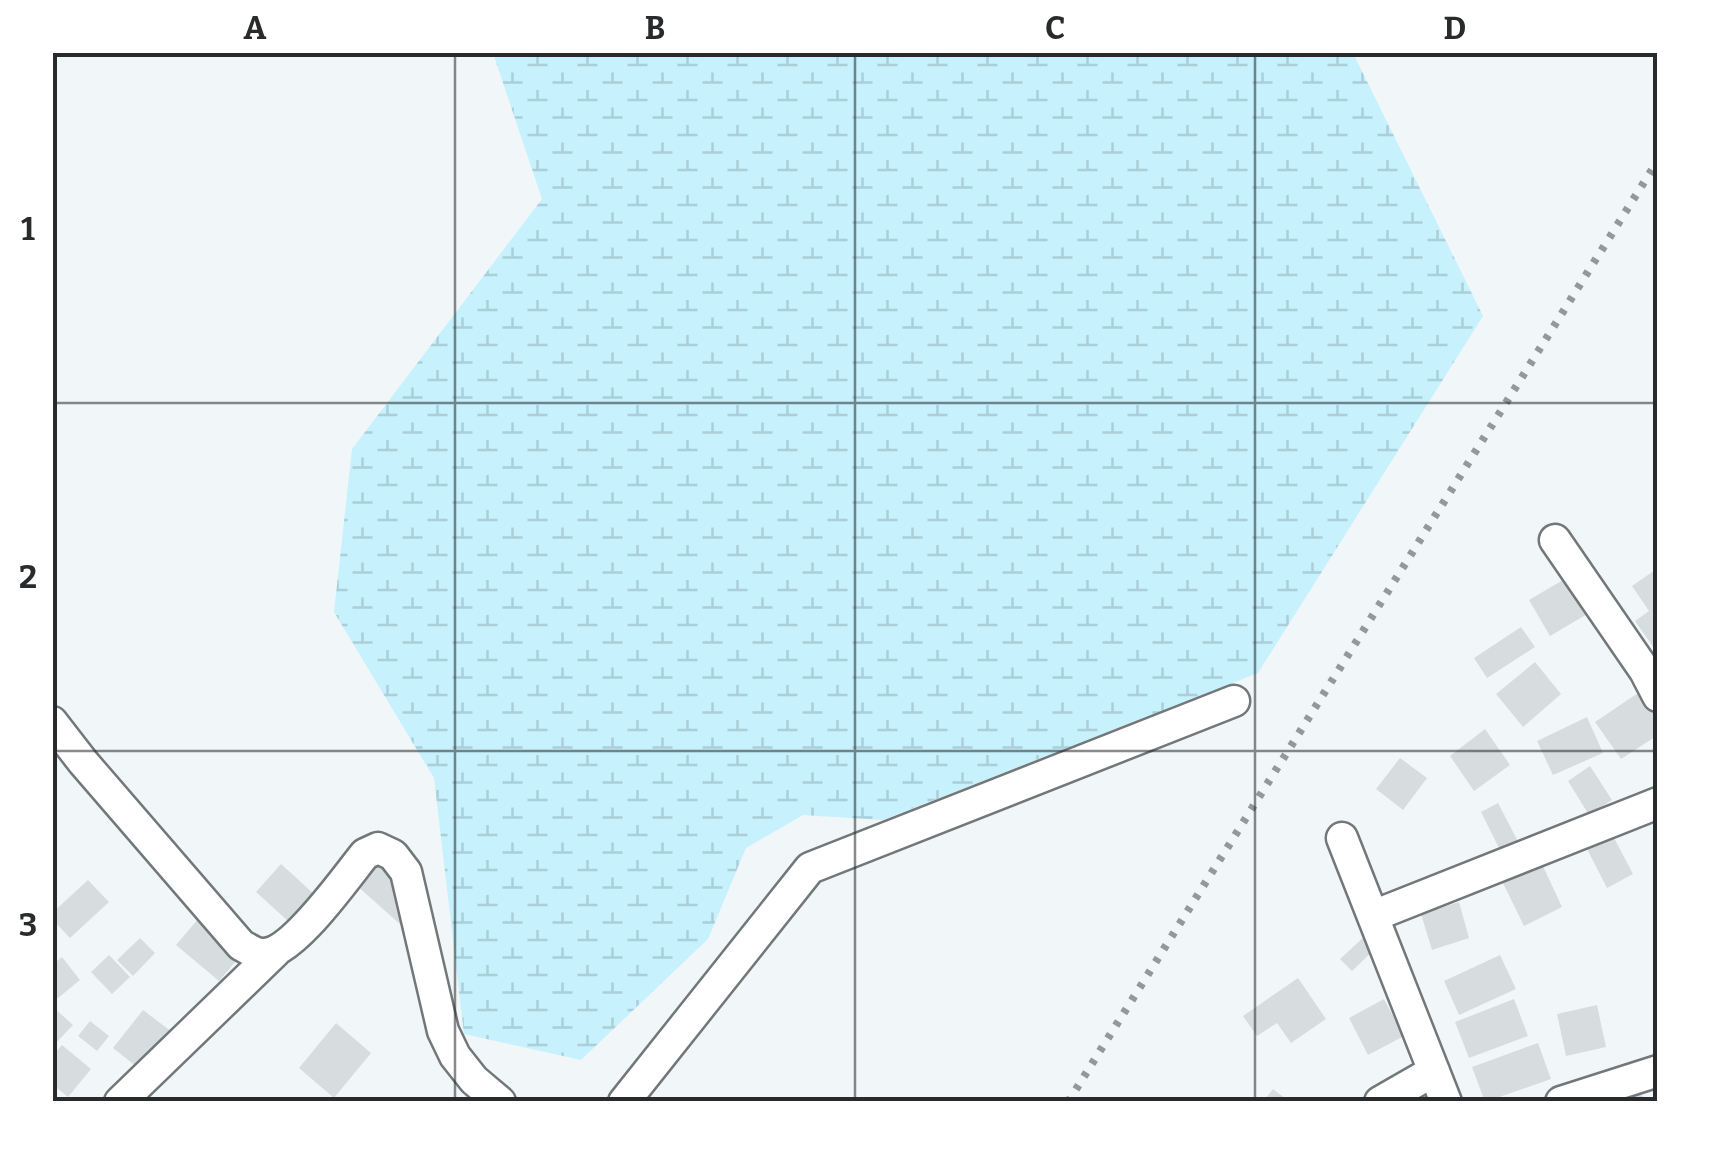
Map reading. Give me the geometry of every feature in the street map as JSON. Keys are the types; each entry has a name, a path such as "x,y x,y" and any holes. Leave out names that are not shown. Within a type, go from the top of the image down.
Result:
{"street":[{"path":"1555,540 1658,696"},
{"path":"624,1102 810,868 1234,701"},
{"path":"52,722 241,945 260,954 275,952"},
{"path":"1373,916 1658,803"},
{"path":"1342,838 1446,1102"},
{"path":"120,1102 275,952 293,940 365,854 378,848 393,855 406,872 443,1032 464,1068 500,1102"},
{"path":"1380,1102 1434,1071"},
{"path":"1562,1102 1658,1071"}],"green space":[{"path":"493,53 1353,53 1483,316 1258,673 883,820 803,815 746,848 708,939 581,1060 464,1034 434,778 334,612 352,449 542,199"}],"building":[{"path":"1658,568 1658,654 1635,621 1649,611 1632,586"},
{"path":"1568,577 1589,613 1550,636 1529,600"},
{"path":"1521,627 1535,647 1487,678 1474,658"},
{"path":"1535,662 1561,694 1523,727 1496,694"},
{"path":"1641,691 1658,715 1658,735 1621,759 1595,722"},
{"path":"1587,717 1603,753 1553,775 1537,741"},
{"path":"1485,729 1510,765 1474,791 1450,756"},
{"path":"1400,758 1427,778 1403,810 1376,789"},
{"path":"1590,766 1612,800 1589,815 1568,781"},
{"path":"1498,803 1522,849 1504,858 1481,812"},
{"path":"1612,834 1633,874 1607,888 1586,847"},
{"path":"385,853 410,891 431,910 410,933 356,885"},
{"path":"281,864 313,893 288,921 256,892"},
{"path":"1542,864 1562,907 1524,926 1503,883"},
{"path":"88,880 109,902 70,938 52,919 52,913"},
{"path":"1459,902 1469,938 1432,950 1421,914"},
{"path":"210,905 253,941 219,981 176,945"},
{"path":"1366,935 1377,947 1352,971 1340,959"},
{"path":"140,938 155,953 133,976 117,960"},
{"path":"109,955 130,977 112,994 91,972"},
{"path":"1500,955 1516,989 1459,1015 1444,981"},
{"path":"62,957 80,980 58,998 52,992 52,965"},
{"path":"1298,978 1326,1019 1291,1043 1277,1023 1257,1036 1243,1016"},
{"path":"1384,999 1404,1036 1368,1055 1349,1018"},
{"path":"1514,999 1528,1036 1469,1058 1455,1022"},
{"path":"1597,1005 1606,1047 1566,1056 1557,1014"},
{"path":"52,1006 73,1025 52,1047"},
{"path":"143,1010 172,1032 142,1071 113,1048"},
{"path":"90,1021 109,1036 97,1051 78,1036"},
{"path":"336,1023 371,1053 334,1098 299,1068"},
{"path":"1538,1043 1551,1079 1485,1102 1472,1067"},
{"path":"62,1045 91,1069 68,1097 52,1084 52,1056"},
{"path":"1634,1086 1647,1102 1615,1102"},
{"path":"1273,1089 1290,1102 1263,1102"}],"railway":[{"path":"1068,1102 1658,160"}]}
